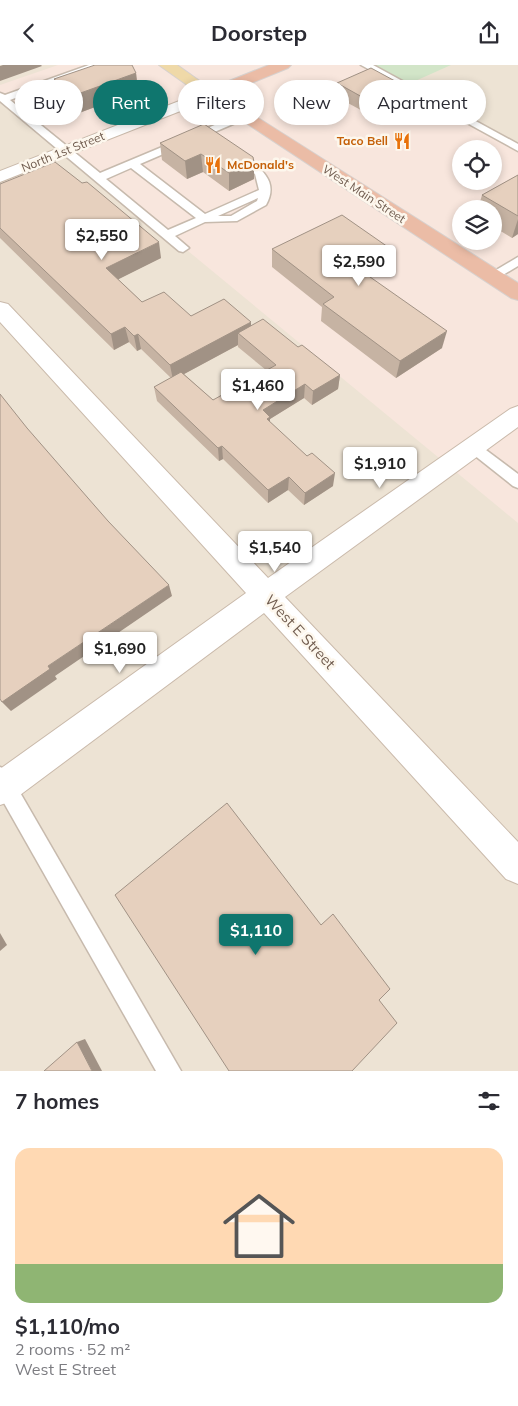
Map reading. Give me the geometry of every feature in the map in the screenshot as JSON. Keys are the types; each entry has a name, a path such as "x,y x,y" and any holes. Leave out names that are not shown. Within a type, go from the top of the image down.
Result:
{"highway":[{"path":"245,80 283,65"},
{"name":"West Main Street","path":"258,125 518,293"}],"main road":[{"path":"167,65 189,80"}],"street":[{"name":"North 1st Street","path":"0,177 178,107"},
{"name":"West E Street","path":"0,309 518,867"},
{"path":"2,784 518,415"}],"lane":[{"path":"2,98 98,65"},
{"path":"366,65 518,148"},
{"path":"2,98 183,248"},
{"path":"98,178 224,125"},
{"path":"203,134 215,143"},
{"path":"167,235 203,218 233,219 262,203 265,191 260,173 231,153"},
{"path":"132,163 203,218"},
{"path":"492,277 518,261"},
{"path":"474,447 518,482"},
{"path":"2,784 170,1071"}],"shaded area":[{"path":"0,65 518,65 518,1071 0,1071"},
{"path":"58,65 367,65 394,80 359,80 359,125 476,125 518,148 518,523 35,125 83,125 83,80 15,80 15,108 0,96 0,85"}],"green space":[{"path":"366,65 451,65 417,80 393,80"}],"building":[{"path":"95,65 132,65 136,73 117,80 93,80 93,89 83,92 83,80 54,79"},
{"path":"371,68 393,80 359,80 359,95 349,90 349,80 344,80"},
{"path":"205,125 253,157 254,162 229,173 201,154 185,161 160,143"},
{"path":"55,162 82,183 87,182 159,242 106,268 142,302 164,292 191,316 224,299 251,322 170,365 138,334 134,336 125,327 111,334 0,228 0,184"},
{"path":"518,175 518,216 502,207 502,200 491,200 482,195 491,190 502,190 502,184"},
{"path":"342,215 388,247 353,265 447,331 400,361 323,304 334,297 272,249"},
{"path":"263,319 298,347 302,345 340,375 313,391 305,384 263,410 270,417 267,419 307,456 312,453 335,473 305,493 289,477 268,490 222,446 218,448 154,387 181,372 213,400 276,365 238,333"},
{"path":"0,394 108,521 169,585 48,666 50,669 2,702 0,699"},
{"path":"227,803 321,925 333,914 390,989 379,1000 397,1023 352,1071 229,1071 115,895"},
{"path":"77,1042 92,1071 44,1071"}],"place":[{"name":"Taco Bell","path":"402,141"},
{"name":"McDonald's","path":"213,165"}]}
